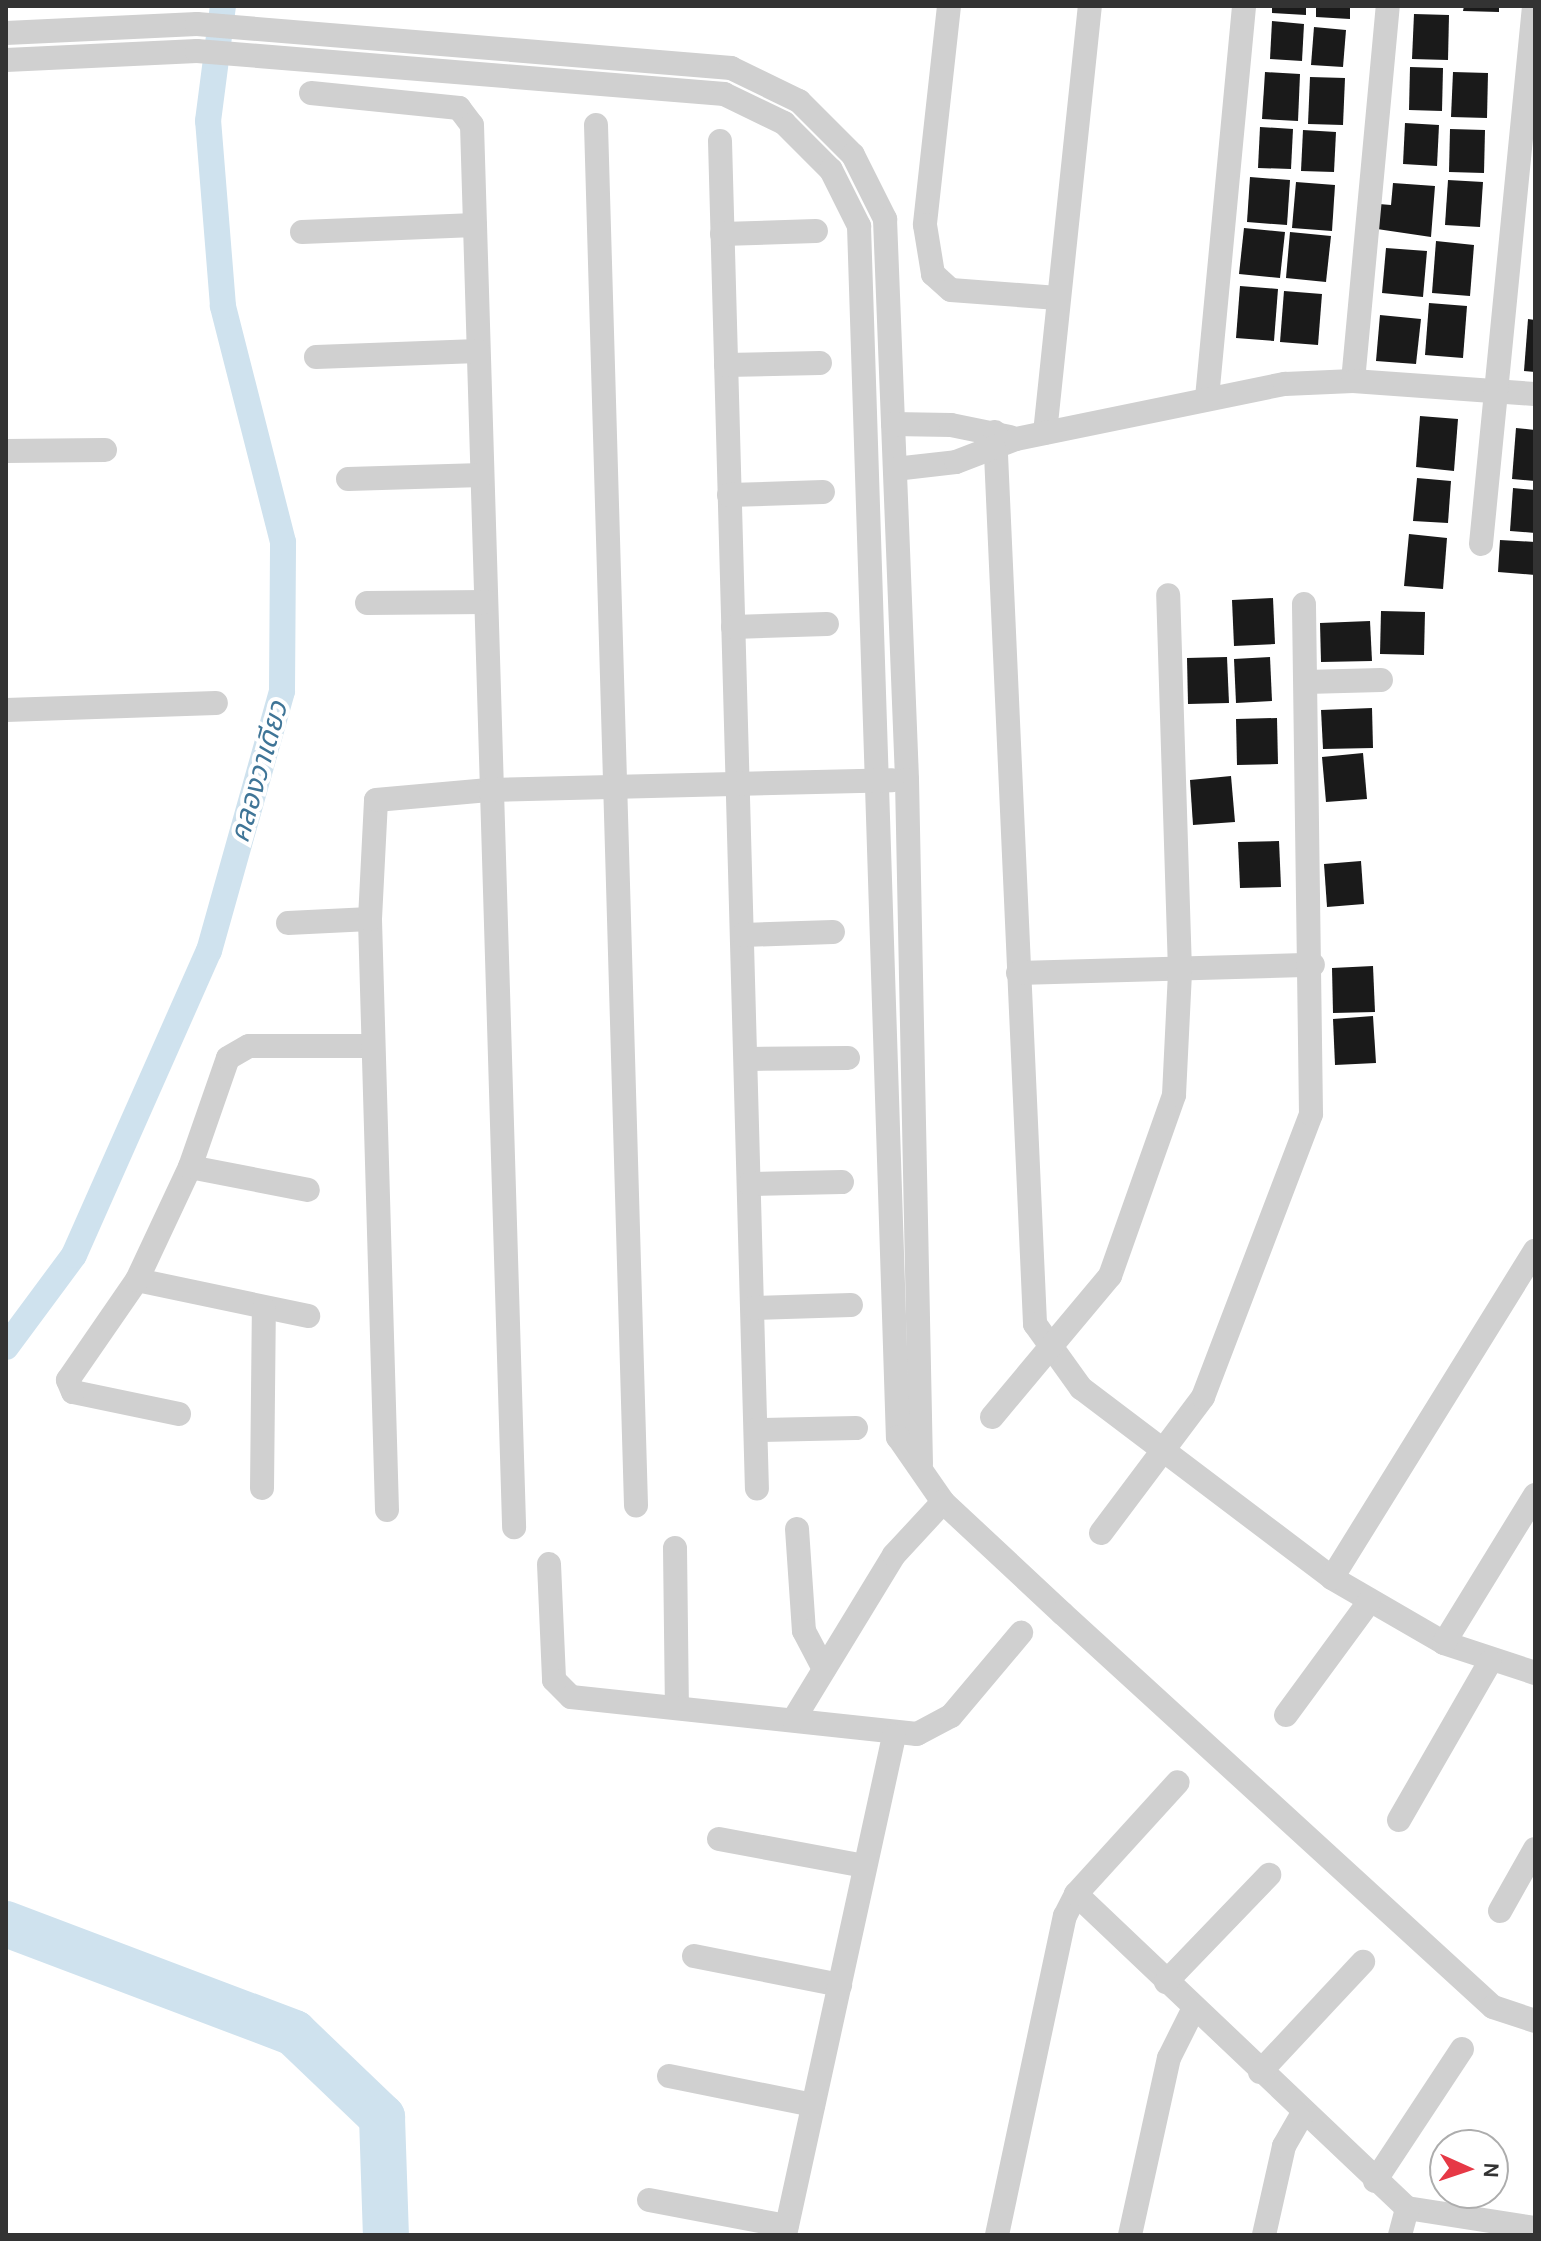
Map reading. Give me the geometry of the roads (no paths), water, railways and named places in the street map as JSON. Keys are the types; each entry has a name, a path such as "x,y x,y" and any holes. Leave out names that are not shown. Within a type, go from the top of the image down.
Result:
{"street":[{"path":"949,6 925,225 933,274 951,290 1058,298"},
{"path":"1045,433 1090,6"},
{"path":"1207,398 1244,6"},
{"path":"1353,381 1388,6"},
{"path":"1481,544 1534,6"},
{"path":"201,51 202,24"},
{"path":"6,33 202,24 731,68 799,101 853,155 885,219 907,780 921,1464"},
{"path":"296,58 299,32"},
{"path":"526,76 528,50"},
{"path":"6,60 201,51 724,94 784,123 831,170 859,226 892,1411 898,1437 921,1464 943,1502 1062,1613 1493,2007 1535,2021"},
{"path":"311,93 468,113 475,225 489,790 514,1527"},
{"path":"596,125 636,1505"},
{"path":"720,141 749,1059 757,1488"},
{"path":"302,232 475,225"},
{"path":"722,234 816,231"},
{"path":"316,357 478,351"},
{"path":"726,365 820,363"},
{"path":"867,446 1002,440 1207,398 1353,381 1535,394"},
{"path":"894,446 1002,440"},
{"path":"1002,440 1029,1294 1049,1353 1081,1388 1332,1578 1444,1643 1490,1662 1535,1673"},
{"path":"6,451 105,450"},
{"path":"348,479 482,475"},
{"path":"729,495 823,492"},
{"path":"992,1417 1049,1353 1110,1276 1157,1149 1179,1067 1180,971 1168,595"},
{"path":"367,603 486,602"},
{"path":"1101,1533 1166,1452 1203,1397 1304,1140 1311,1114 1313,965 1304,604"},
{"path":"733,627 827,624"},
{"path":"1306,682 1381,680"},
{"path":"6,710 216,703"},
{"path":"387,1510 370,919 376,800 489,790 907,780"},
{"path":"288,923 370,919"},
{"path":"743,935 833,932"},
{"path":"1018,973 1313,965"},
{"path":"179,1414 68,1387 137,1280 190,1167 233,1051 373,1046"},
{"path":"749,1059 848,1058"},
{"path":"190,1167 308,1190"},
{"path":"750,1184 842,1182"},
{"path":"1332,1578 1535,1251"},
{"path":"137,1280 308,1316"},
{"path":"754,1308 851,1305"},
{"path":"262,1488 264,1309"},
{"path":"756,1430 856,1428"},
{"path":"1444,1643 1535,1495"},
{"path":"794,1719 894,1555 943,1502"},
{"path":"797,1529 804,1631 824,1669"},
{"path":"675,1548 677,1705"},
{"path":"549,1564 558,1688 571,1697 677,1705 794,1719 894,1736 935,1728 951,1716 1021,1633"},
{"path":"1286,1715 1369,1602"},
{"path":"1399,1820 1490,1662"},
{"path":"649,2200 786,2230 894,1736"},
{"path":"997,2235 1065,1916 1076,1894 1178,1782"},
{"path":"719,1839 865,1866"},
{"path":"1500,1911 1535,1849"},
{"path":"1166,1982 1269,1875"},
{"path":"1076,1894 1302,2115 1407,2208 1535,2232"},
{"path":"694,1956 840,1985"},
{"path":"1260,2072 1363,1962"},
{"path":"1130,2235 1169,2058 1193,2010"},
{"path":"1375,2181 1462,2049"},
{"path":"669,2076 813,2105"},
{"path":"1264,2235 1284,2146 1302,2115"},
{"path":"1400,2235 1407,2208"}],"waterway":[{"name":"คลองวาเดียว","path":"6,1347 74,1255 209,951 282,691 283,542 223,306 208,121 223,6"},
{"path":"6,1924 294,2033 382,2117 386,2235"}]}
